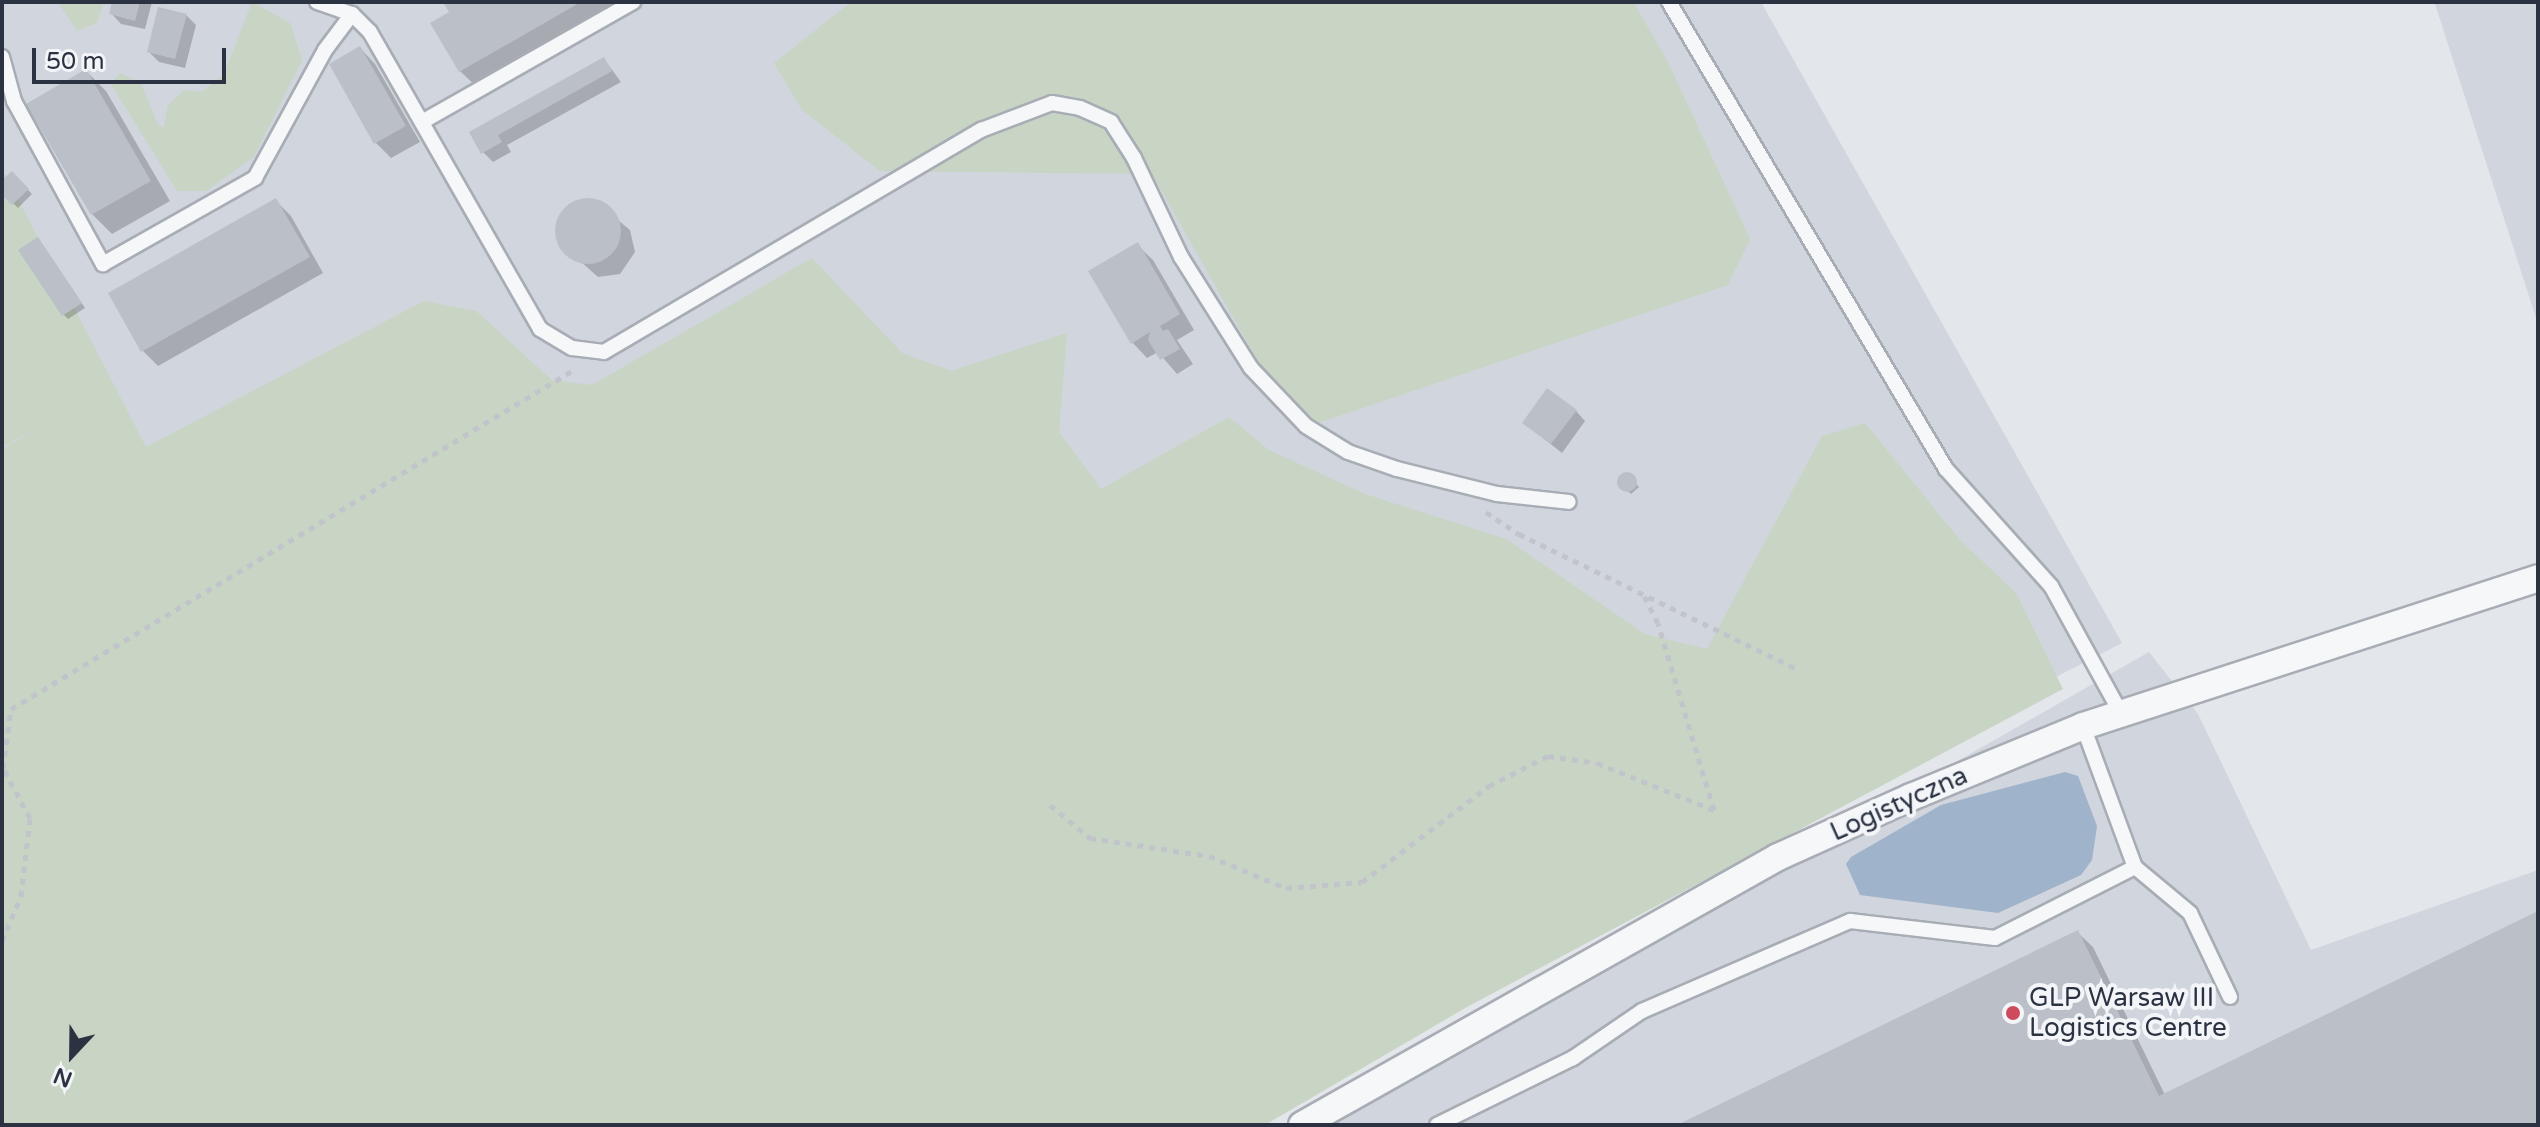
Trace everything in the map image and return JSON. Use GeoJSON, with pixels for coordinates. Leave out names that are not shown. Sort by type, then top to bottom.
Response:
{"type":"FeatureCollection","features":[{"type":"Feature","properties":{"kind":"street","name":"Logistyczna"},"geometry":{"type":"LineString","coordinates":[[1302,1125],[1778,857],[2083,726],[2538,578]]}},
{"type":"Feature","properties":{"kind":"lane"},"geometry":{"type":"LineString","coordinates":[[317,2],[352,14],[370,32],[540,329],[572,348],[604,352],[981,130],[1052,103],[1080,108],[1111,122],[1134,158],[1181,257],[1251,368],[1306,426],[1348,452],[1397,469],[1497,494],[1569,502]]}},
{"type":"Feature","properties":{"kind":"lane"},"geometry":{"type":"LineString","coordinates":[[422,122],[633,2]]}},
{"type":"Feature","properties":{"kind":"lane"},"geometry":{"type":"LineString","coordinates":[[1669,2],[1946,469],[2051,586],[2122,715]]}},
{"type":"Feature","properties":{"kind":"lane"},"geometry":{"type":"LineString","coordinates":[[2,57],[14,101],[103,264],[255,178],[325,50],[352,14]]}},
{"type":"Feature","properties":{"kind":"lane"},"geometry":{"type":"LineString","coordinates":[[2083,726],[2135,867],[2190,913],[2230,997]]}},
{"type":"Feature","properties":{"kind":"lane"},"geometry":{"type":"LineString","coordinates":[[1437,1125],[1573,1058],[1642,1011],[1850,921],[1995,938],[2135,867]]}},
{"type":"Feature","properties":{"kind":"path"},"geometry":{"type":"LineString","coordinates":[[2,941],[21,896],[30,818],[3,768],[11,709],[604,352]]}},
{"type":"Feature","properties":{"kind":"path"},"geometry":{"type":"LineString","coordinates":[[1481,510],[1519,534],[1795,668]]}},
{"type":"Feature","properties":{"kind":"path"},"geometry":{"type":"LineString","coordinates":[[1050,805],[1090,838],[1209,856],[1286,888],[1362,882],[1489,786],[1548,756],[1597,763],[1714,810],[1658,623],[1642,592]]}},
{"type":"Feature","properties":{"kind":"shaded area"},"geometry":{"type":"Polygon","coordinates":[[[2,2],[1761,2],[2122,643],[1626,898],[2,1125],[2,2]]]}},
{"type":"Feature","properties":{"kind":"shaded area"},"geometry":{"type":"Polygon","coordinates":[[[2434,2],[2538,2],[2538,324],[2436,7],[2434,2]]]}},
{"type":"Feature","properties":{"kind":"shaded area"},"geometry":{"type":"Polygon","coordinates":[[[2149,652],[2198,714],[2311,950],[2538,870],[2538,1125],[1319,1125],[2149,652]]]}},
{"type":"Feature","properties":{"kind":"green space"},"geometry":{"type":"Polygon","coordinates":[[[58,2],[104,2],[97,23],[77,31],[58,2]]]}},
{"type":"Feature","properties":{"kind":"green space"},"geometry":{"type":"Polygon","coordinates":[[[252,2],[290,23],[302,60],[254,157],[206,191],[177,191],[111,84],[120,73],[141,83],[158,125],[164,127],[168,105],[184,90],[202,92],[224,74],[252,2]]]}},
{"type":"Feature","properties":{"kind":"green space"},"geometry":{"type":"Polygon","coordinates":[[[851,2],[1633,2],[1667,60],[1750,239],[1728,285],[1315,424],[1259,363],[1152,174],[880,171],[802,110],[774,63],[851,2]]]}},
{"type":"Feature","properties":{"kind":"green space"},"geometry":{"type":"Polygon","coordinates":[[[2,168],[146,447],[424,301],[476,311],[552,380],[592,385],[812,258],[902,353],[951,371],[1067,333],[1059,432],[1101,489],[1229,417],[1269,450],[1365,494],[1506,539],[1645,634],[1707,649],[1822,436],[1865,423],[1960,540],[2016,593],[2063,689],[1467,1007],[1265,1125],[2,1125],[2,449],[41,426],[2,447],[2,168]]]}},
{"type":"Feature","properties":{"kind":"water"},"geometry":{"type":"Polygon","coordinates":[[[2065,772],[2078,776],[2097,826],[2092,860],[2081,875],[1998,913],[1860,895],[1846,864],[1851,857],[1941,805],[2065,772]]]}},
{"type":"Feature","properties":{"kind":"building"},"geometry":{"type":"Polygon","coordinates":[[[112,2],[140,2],[135,21],[109,14],[112,2]]]}},
{"type":"Feature","properties":{"kind":"building"},"geometry":{"type":"Polygon","coordinates":[[[443,2],[581,2],[459,72],[430,23],[449,12],[443,2]]]}},
{"type":"Feature","properties":{"kind":"building"},"geometry":{"type":"Polygon","coordinates":[[[158,7],[187,14],[175,59],[147,52],[158,7]]]}},
{"type":"Feature","properties":{"kind":"building"},"geometry":{"type":"Polygon","coordinates":[[[360,46],[406,126],[374,144],[329,64],[360,46]]]}},
{"type":"Feature","properties":{"kind":"building"},"geometry":{"type":"Polygon","coordinates":[[[604,57],[612,71],[498,135],[502,142],[481,154],[469,132],[604,57]]]}},
{"type":"Feature","properties":{"kind":"building"},"geometry":{"type":"Polygon","coordinates":[[[86,69],[151,181],[91,215],[26,104],[86,69]]]}},
{"type":"Feature","properties":{"kind":"building"},"geometry":{"type":"Polygon","coordinates":[[[12,171],[29,189],[12,205],[2,195],[2,180],[12,171]]]}},
{"type":"Feature","properties":{"kind":"building"},"geometry":{"type":"Polygon","coordinates":[[[276,198],[310,257],[141,352],[108,293],[276,198]]]}},
{"type":"Feature","properties":{"kind":"building"},"geometry":{"type":"Polygon","coordinates":[[[588,198],[611,208],[621,231],[611,254],[588,264],[565,254],[555,231],[565,208],[588,198]]]}},
{"type":"Feature","properties":{"kind":"building"},"geometry":{"type":"Polygon","coordinates":[[[38,237],[82,303],[62,316],[18,250],[38,237]]]}},
{"type":"Feature","properties":{"kind":"building"},"geometry":{"type":"Polygon","coordinates":[[[1138,242],[1180,314],[1160,326],[1163,331],[1168,329],[1180,349],[1160,360],[1148,340],[1150,332],[1131,344],[1088,271],[1138,242]]]}},
{"type":"Feature","properties":{"kind":"building"},"geometry":{"type":"Polygon","coordinates":[[[1547,388],[1577,410],[1551,444],[1522,423],[1547,388]]]}},
{"type":"Feature","properties":{"kind":"building"},"geometry":{"type":"Polygon","coordinates":[[[1627,472],[1634,475],[1637,482],[1634,489],[1627,492],[1620,489],[1617,482],[1620,475],[1627,472]]]}},
{"type":"Feature","properties":{"kind":"building","name":"GLP Warsaw III Logistics Centre"},"geometry":{"type":"Polygon","coordinates":[[[2538,911],[2538,1125],[1677,1125],[2078,930],[2159,1096],[2538,911]]]}},
{"type":"Feature","properties":{"kind":"place","name":"GLP Warsaw III Logistics Centre"},"geometry":{"type":"Point","coordinates":[2013,1013]}}]}
